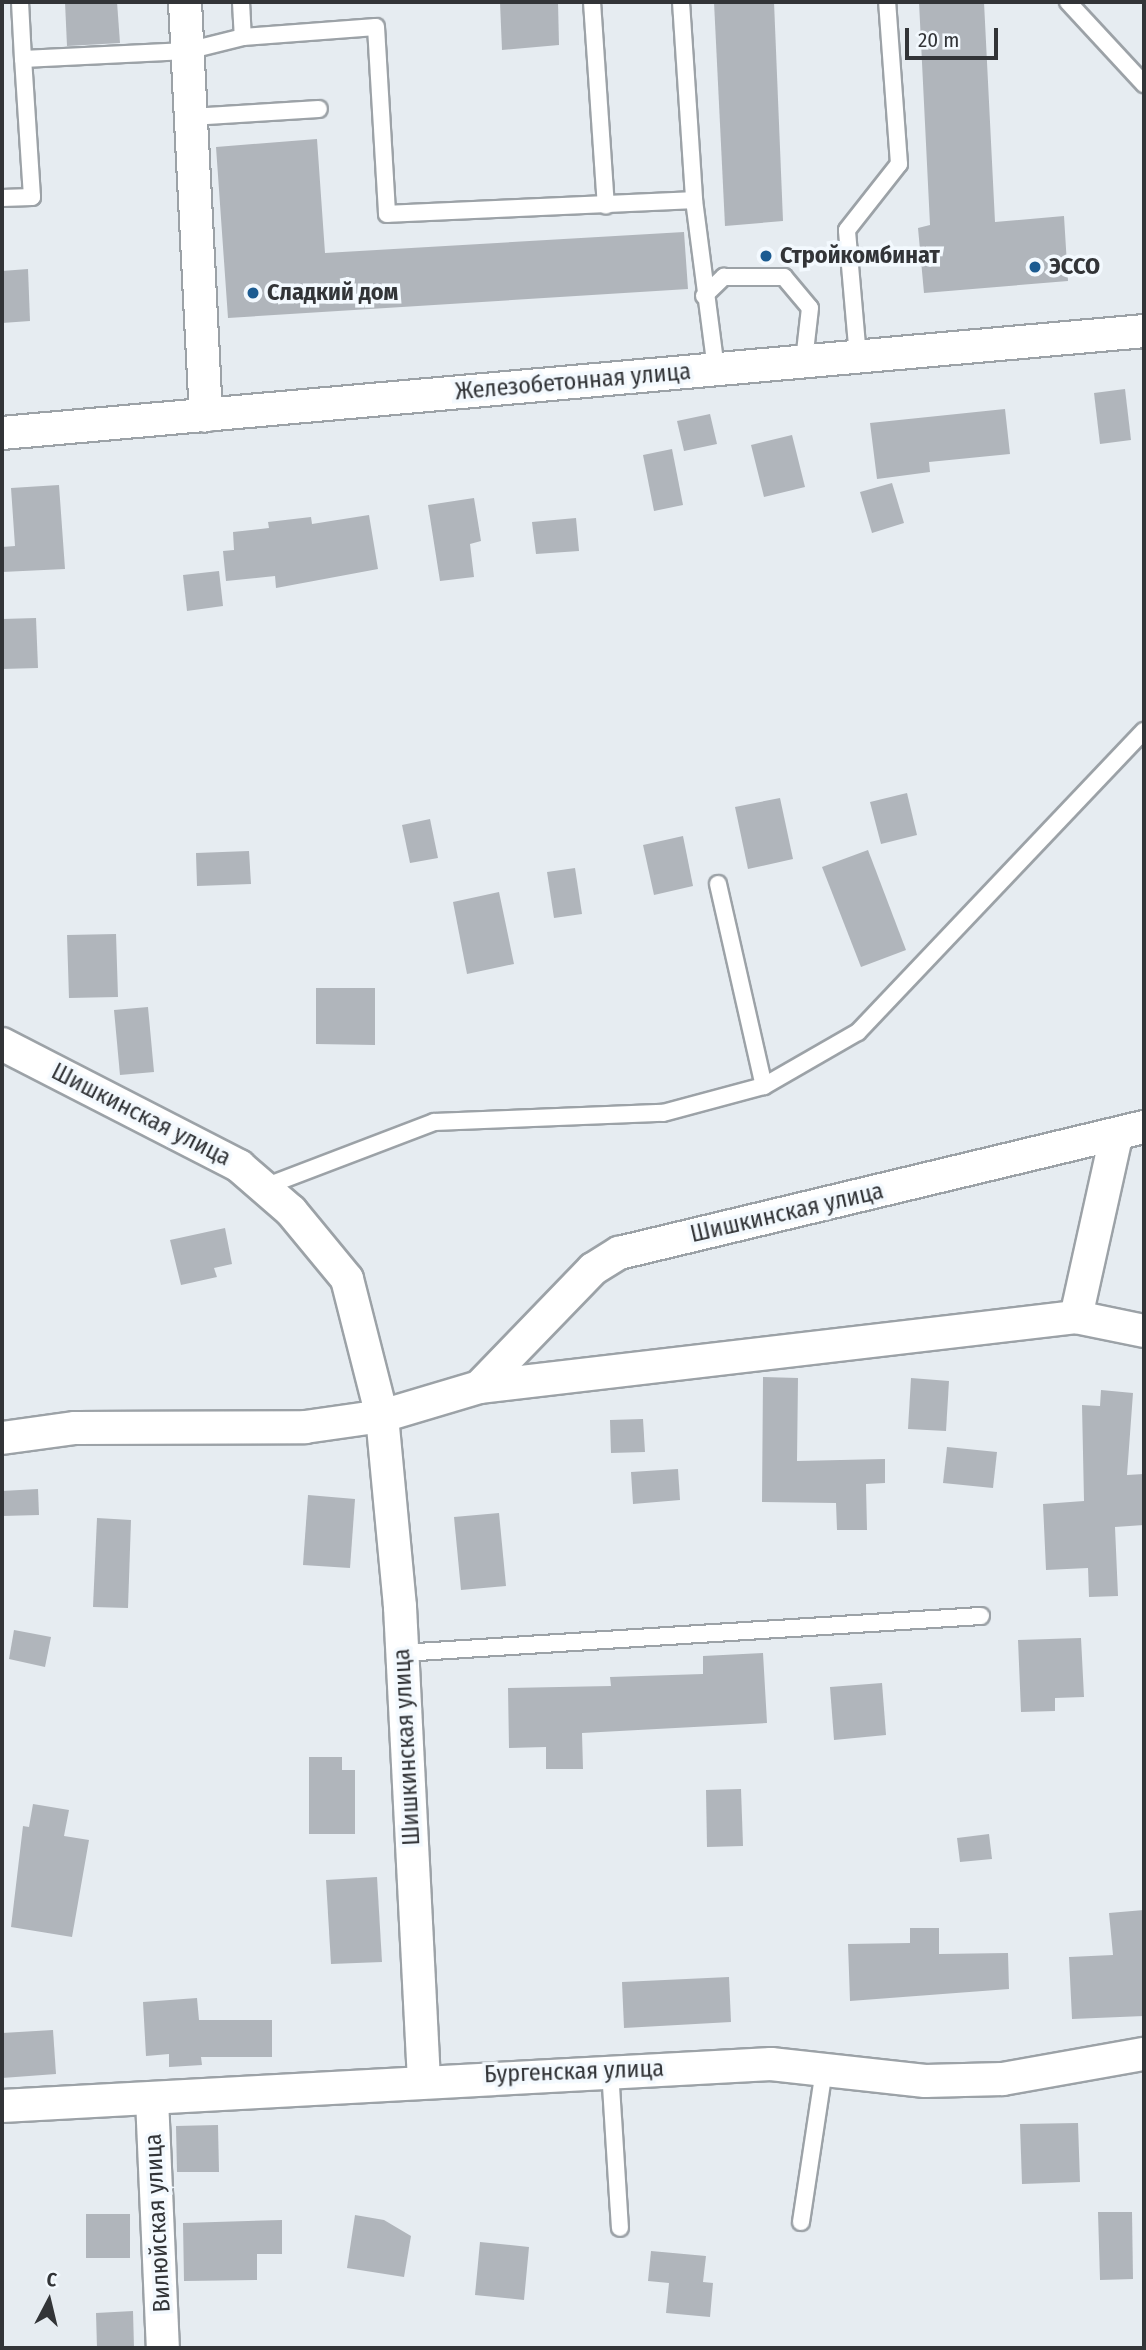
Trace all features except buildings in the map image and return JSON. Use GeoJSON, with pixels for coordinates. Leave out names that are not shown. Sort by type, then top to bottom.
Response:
{"type":"FeatureCollection","features":[{"type":"Feature","properties":{"kind":"street"},"geometry":{"type":"LineString","coordinates":[[186,2],[206,415]]}},
{"type":"Feature","properties":{"kind":"street","name":"Железобетонная улица"},"geometry":{"type":"LineString","coordinates":[[2,433],[1144,331]]}},
{"type":"Feature","properties":{"kind":"street","name":"Шишкинская улица"},"geometry":{"type":"LineString","coordinates":[[2,1044],[190,1137],[264,1187],[346,1279],[382,1416],[402,1653],[424,2078]]}},
{"type":"Feature","properties":{"kind":"street"},"geometry":{"type":"LineString","coordinates":[[1076,1317],[1130,1132]]}},
{"type":"Feature","properties":{"kind":"street","name":"Шишкинская улица"},"geometry":{"type":"LineString","coordinates":[[479,1387],[593,1269],[619,1253],[1130,1132]]}},
{"type":"Feature","properties":{"kind":"street","name":"Шишкинская улица"},"geometry":{"type":"LineString","coordinates":[[2,1438],[75,1428],[305,1427],[382,1416],[479,1387],[1076,1317],[1144,1331]]}},
{"type":"Feature","properties":{"kind":"street","name":"Бургенская улица"},"geometry":{"type":"LineString","coordinates":[[2,2106],[152,2099],[424,2078],[771,2064],[925,2081],[1003,2080],[1144,2054]]}},
{"type":"Feature","properties":{"kind":"street","name":"Вилюйская улица"},"geometry":{"type":"LineString","coordinates":[[152,2099],[163,2348]]}},
{"type":"Feature","properties":{"kind":"lane"},"geometry":{"type":"LineString","coordinates":[[2,198],[32,197],[19,2]]}},
{"type":"Feature","properties":{"kind":"lane"},"geometry":{"type":"LineString","coordinates":[[241,2],[243,37]]}},
{"type":"Feature","properties":{"kind":"lane"},"geometry":{"type":"LineString","coordinates":[[592,2],[606,206]]}},
{"type":"Feature","properties":{"kind":"lane"},"geometry":{"type":"LineString","coordinates":[[681,2],[694,200],[704,296],[716,369]]}},
{"type":"Feature","properties":{"kind":"lane"},"geometry":{"type":"LineString","coordinates":[[858,357],[847,230],[900,164],[887,2]]}},
{"type":"Feature","properties":{"kind":"lane"},"geometry":{"type":"LineString","coordinates":[[1068,2],[1144,84]]}},
{"type":"Feature","properties":{"kind":"lane"},"geometry":{"type":"LineString","coordinates":[[23,60],[187,51],[243,37],[376,27],[387,214],[694,200]]}},
{"type":"Feature","properties":{"kind":"lane"},"geometry":{"type":"LineString","coordinates":[[191,117],[318,109]]}},
{"type":"Feature","properties":{"kind":"lane"},"geometry":{"type":"LineString","coordinates":[[704,296],[724,277],[784,277],[810,308],[804,361]]}},
{"type":"Feature","properties":{"kind":"lane"},"geometry":{"type":"LineString","coordinates":[[264,1187],[434,1122],[663,1113],[764,1086],[858,1032],[1144,731]]}},
{"type":"Feature","properties":{"kind":"lane"},"geometry":{"type":"LineString","coordinates":[[718,884],[764,1086]]}},
{"type":"Feature","properties":{"kind":"lane"},"geometry":{"type":"LineString","coordinates":[[402,1653],[981,1616]]}},
{"type":"Feature","properties":{"kind":"lane"},"geometry":{"type":"LineString","coordinates":[[610,2070],[620,2228]]}},
{"type":"Feature","properties":{"kind":"lane"},"geometry":{"type":"LineString","coordinates":[[801,2222],[824,2070]]}},
{"type":"Feature","properties":{"kind":"place","name":"Стройкомбинат"},"geometry":{"type":"Point","coordinates":[766,256]}},
{"type":"Feature","properties":{"kind":"place","name":"ЭССО"},"geometry":{"type":"Point","coordinates":[1035,267]}},
{"type":"Feature","properties":{"kind":"place","name":"Сладкий дом"},"geometry":{"type":"Point","coordinates":[253,293]}}]}
